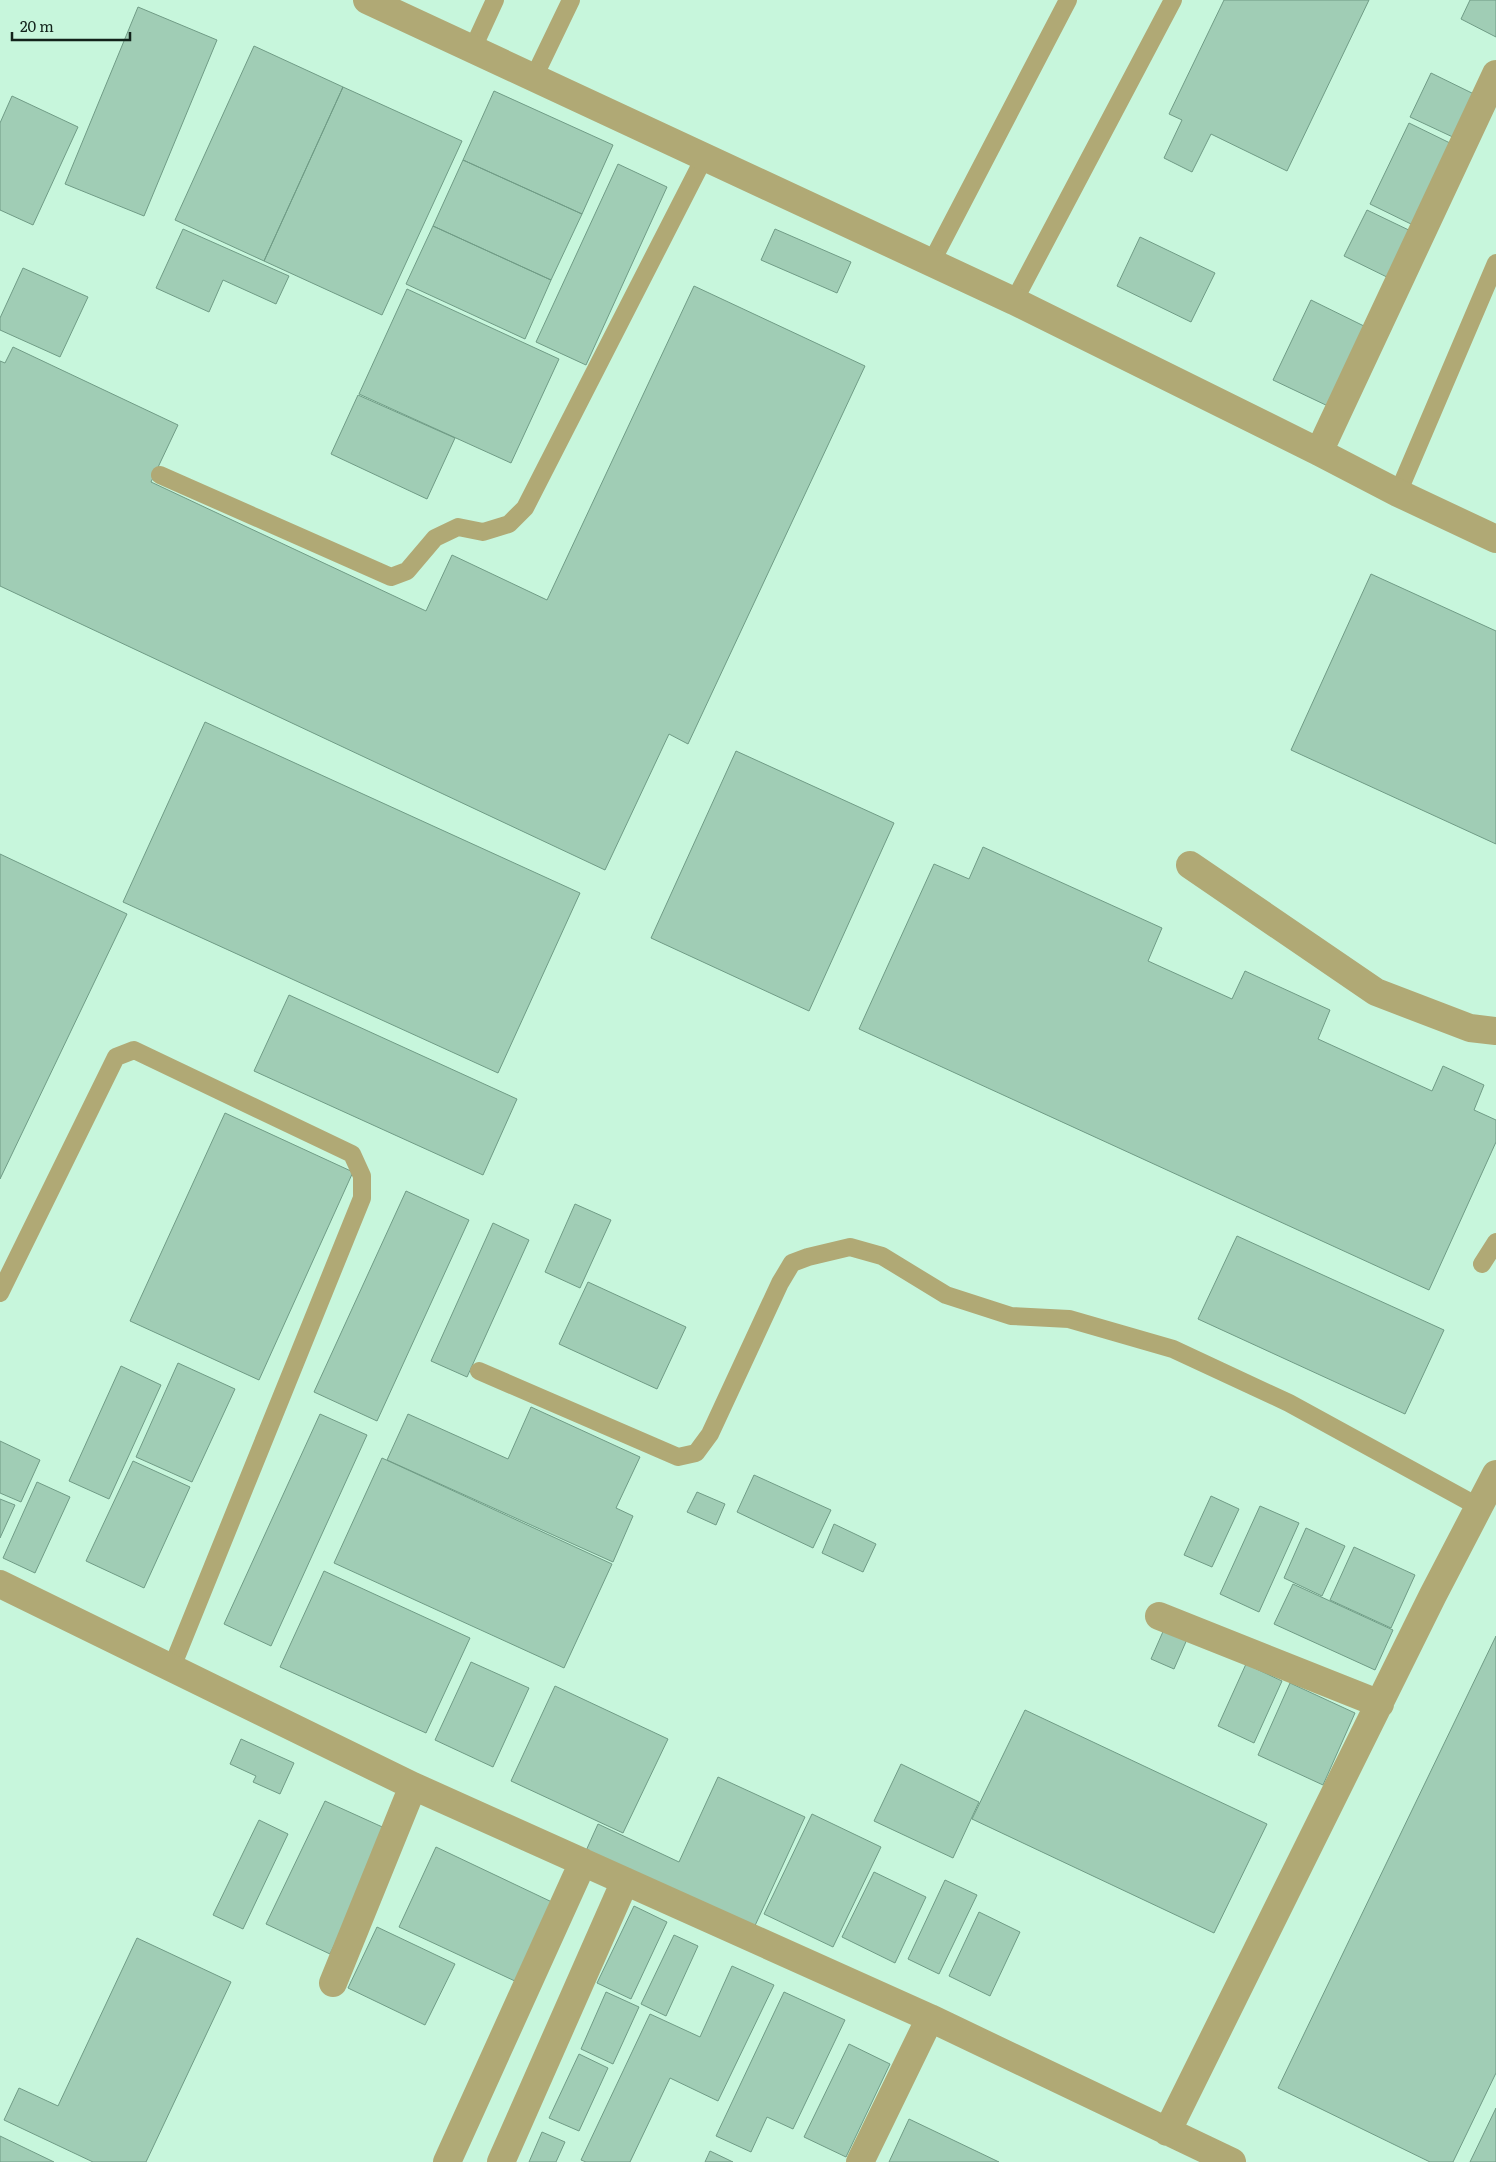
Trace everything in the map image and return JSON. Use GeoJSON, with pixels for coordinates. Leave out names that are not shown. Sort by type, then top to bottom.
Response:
{"type":"FeatureCollection","features":[{"type":"Feature","properties":{"kind":"street"},"geometry":{"type":"LineString","coordinates":[[367,0],[534,76],[704,158],[1014,301],[1398,493],[1496,539]]}},
{"type":"Feature","properties":{"kind":"street"},"geometry":{"type":"LineString","coordinates":[[1319,452],[1496,74]]}},
{"type":"Feature","properties":{"kind":"street"},"geometry":{"type":"LineString","coordinates":[[1190,864],[1376,992],[1470,1028],[1496,1031]]}},
{"type":"Feature","properties":{"kind":"street"},"geometry":{"type":"LineString","coordinates":[[1167,2132],[1496,1474]]}},
{"type":"Feature","properties":{"kind":"street"},"geometry":{"type":"LineString","coordinates":[[0,1584],[413,1786],[930,2018],[1232,2162]]}},
{"type":"Feature","properties":{"kind":"street"},"geometry":{"type":"LineString","coordinates":[[1159,1616],[1380,1704]]}},
{"type":"Feature","properties":{"kind":"street"},"geometry":{"type":"LineString","coordinates":[[334,1983],[413,1786]]}},
{"type":"Feature","properties":{"kind":"street"},"geometry":{"type":"LineString","coordinates":[[447,2162],[583,1862]]}},
{"type":"Feature","properties":{"kind":"street"},"geometry":{"type":"LineString","coordinates":[[501,2162],[625,1881]]}},
{"type":"Feature","properties":{"kind":"street"},"geometry":{"type":"LineString","coordinates":[[860,2162],[930,2018]]}},
{"type":"Feature","properties":{"kind":"lane"},"geometry":{"type":"LineString","coordinates":[[473,48],[496,0]]}},
{"type":"Feature","properties":{"kind":"lane"},"geometry":{"type":"LineString","coordinates":[[534,76],[571,0]]}},
{"type":"Feature","properties":{"kind":"lane"},"geometry":{"type":"LineString","coordinates":[[931,263],[1068,0]]}},
{"type":"Feature","properties":{"kind":"lane"},"geometry":{"type":"LineString","coordinates":[[1014,301],[1173,0]]}},
{"type":"Feature","properties":{"kind":"lane"},"geometry":{"type":"LineString","coordinates":[[160,474],[391,577],[407,571],[435,538],[458,527],[483,532],[509,524],[525,508],[704,158]]}},
{"type":"Feature","properties":{"kind":"lane"},"geometry":{"type":"LineString","coordinates":[[1398,493],[1496,263]]}},
{"type":"Feature","properties":{"kind":"lane"},"geometry":{"type":"LineString","coordinates":[[0,1293],[116,1056],[134,1050],[352,1154],[362,1176],[362,1198],[172,1667]]}},
{"type":"Feature","properties":{"kind":"lane"},"geometry":{"type":"LineString","coordinates":[[1482,1264],[1496,1242]]}},
{"type":"Feature","properties":{"kind":"lane"},"geometry":{"type":"LineString","coordinates":[[479,1371],[678,1457],[696,1453],[710,1434],[780,1283],[792,1263],[808,1257],[850,1247],[882,1256],[946,1295],[1012,1316],[1069,1319],[1173,1349],[1289,1403],[1479,1507]]}},
{"type":"Feature","properties":{"kind":"building"},"geometry":{"type":"Polygon","coordinates":[[[1224,0],[1369,0],[1287,171],[1211,134],[1192,172],[1164,158],[1182,120],[1169,114],[1224,0]]]}},
{"type":"Feature","properties":{"kind":"building"},"geometry":{"type":"Polygon","coordinates":[[[1470,0],[1496,0],[1496,37],[1461,19],[1470,0]]]}},
{"type":"Feature","properties":{"kind":"building"},"geometry":{"type":"Polygon","coordinates":[[[138,7],[217,40],[144,216],[65,184],[138,7]]]}},
{"type":"Feature","properties":{"kind":"building"},"geometry":{"type":"Polygon","coordinates":[[[254,46],[343,87],[264,261],[175,220],[254,46]]]}},
{"type":"Feature","properties":{"kind":"building"},"geometry":{"type":"Polygon","coordinates":[[[1431,73],[1478,96],[1457,139],[1410,117],[1431,73]]]}},
{"type":"Feature","properties":{"kind":"building"},"geometry":{"type":"Polygon","coordinates":[[[343,87],[462,141],[382,315],[264,261],[343,87]]]}},
{"type":"Feature","properties":{"kind":"building"},"geometry":{"type":"Polygon","coordinates":[[[494,91],[613,145],[582,214],[463,160],[494,91]]]}},
{"type":"Feature","properties":{"kind":"building"},"geometry":{"type":"Polygon","coordinates":[[[12,96],[78,127],[33,225],[0,210],[0,123],[12,96]]]}},
{"type":"Feature","properties":{"kind":"building"},"geometry":{"type":"Polygon","coordinates":[[[1409,123],[1452,144],[1413,225],[1370,204],[1409,123]]]}},
{"type":"Feature","properties":{"kind":"building"},"geometry":{"type":"Polygon","coordinates":[[[463,160],[582,214],[551,280],[433,226],[463,160]]]}},
{"type":"Feature","properties":{"kind":"building"},"geometry":{"type":"Polygon","coordinates":[[[618,164],[667,187],[586,365],[536,342],[618,164]]]}},
{"type":"Feature","properties":{"kind":"building"},"geometry":{"type":"Polygon","coordinates":[[[1367,210],[1417,234],[1395,281],[1344,256],[1367,210]]]}},
{"type":"Feature","properties":{"kind":"building"},"geometry":{"type":"Polygon","coordinates":[[[433,226],[551,280],[525,339],[406,284],[433,226]]]}},
{"type":"Feature","properties":{"kind":"building"},"geometry":{"type":"Polygon","coordinates":[[[183,229],[289,276],[276,304],[223,280],[209,312],[156,288],[183,229]]]}},
{"type":"Feature","properties":{"kind":"building"},"geometry":{"type":"Polygon","coordinates":[[[775,229],[851,262],[837,293],[761,260],[775,229]]]}},
{"type":"Feature","properties":{"kind":"building"},"geometry":{"type":"Polygon","coordinates":[[[1140,237],[1215,273],[1191,322],[1117,286],[1140,237]]]}},
{"type":"Feature","properties":{"kind":"building"},"geometry":{"type":"Polygon","coordinates":[[[23,268],[88,297],[60,357],[0,330],[0,318],[23,268]]]}},
{"type":"Feature","properties":{"kind":"building"},"geometry":{"type":"Polygon","coordinates":[[[694,286],[865,366],[688,744],[669,734],[605,870],[0,586],[0,361],[5,363],[13,347],[178,425],[151,482],[426,611],[452,555],[547,600],[694,286]]]}},
{"type":"Feature","properties":{"kind":"building"},"geometry":{"type":"Polygon","coordinates":[[[407,289],[559,359],[511,463],[359,394],[407,289]]]}},
{"type":"Feature","properties":{"kind":"building"},"geometry":{"type":"Polygon","coordinates":[[[1311,300],[1368,328],[1330,407],[1273,380],[1311,300]]]}},
{"type":"Feature","properties":{"kind":"building"},"geometry":{"type":"Polygon","coordinates":[[[358,395],[455,438],[427,499],[331,454],[358,395]]]}},
{"type":"Feature","properties":{"kind":"building"},"geometry":{"type":"Polygon","coordinates":[[[1371,574],[1496,631],[1496,844],[1291,750],[1371,574]]]}},
{"type":"Feature","properties":{"kind":"building"},"geometry":{"type":"Polygon","coordinates":[[[205,722],[580,893],[498,1073],[123,902],[205,722]]]}},
{"type":"Feature","properties":{"kind":"building"},"geometry":{"type":"Polygon","coordinates":[[[736,751],[894,823],[809,1011],[651,938],[736,751]]]}},
{"type":"Feature","properties":{"kind":"building"},"geometry":{"type":"Polygon","coordinates":[[[983,847],[1162,928],[1148,961],[1232,999],[1245,971],[1330,1010],[1318,1039],[1432,1091],[1443,1066],[1484,1085],[1474,1110],[1496,1120],[1496,1142],[1429,1290],[859,1029],[934,864],[969,879],[983,847]]]}},
{"type":"Feature","properties":{"kind":"building"},"geometry":{"type":"Polygon","coordinates":[[[0,854],[127,914],[0,1179],[0,854]]]}},
{"type":"Feature","properties":{"kind":"building"},"geometry":{"type":"Polygon","coordinates":[[[289,995],[517,1099],[483,1175],[254,1071],[289,995]]]}},
{"type":"Feature","properties":{"kind":"building"},"geometry":{"type":"Polygon","coordinates":[[[225,1113],[353,1172],[259,1380],[130,1321],[225,1113]]]}},
{"type":"Feature","properties":{"kind":"building"},"geometry":{"type":"Polygon","coordinates":[[[406,1191],[469,1220],[377,1421],[314,1392],[406,1191]]]}},
{"type":"Feature","properties":{"kind":"building"},"geometry":{"type":"Polygon","coordinates":[[[575,1204],[611,1220],[580,1288],[545,1272],[575,1204]]]}},
{"type":"Feature","properties":{"kind":"building"},"geometry":{"type":"Polygon","coordinates":[[[493,1223],[529,1240],[467,1377],[431,1361],[493,1223]]]}},
{"type":"Feature","properties":{"kind":"building"},"geometry":{"type":"Polygon","coordinates":[[[1237,1236],[1444,1330],[1405,1414],[1198,1319],[1237,1236]]]}},
{"type":"Feature","properties":{"kind":"building"},"geometry":{"type":"Polygon","coordinates":[[[588,1282],[686,1327],[657,1389],[559,1344],[588,1282]]]}},
{"type":"Feature","properties":{"kind":"building"},"geometry":{"type":"Polygon","coordinates":[[[178,1363],[235,1389],[192,1482],[136,1457],[178,1363]]]}},
{"type":"Feature","properties":{"kind":"building"},"geometry":{"type":"Polygon","coordinates":[[[121,1366],[161,1385],[109,1499],[69,1481],[121,1366]]]}},
{"type":"Feature","properties":{"kind":"building"},"geometry":{"type":"Polygon","coordinates":[[[531,1407],[640,1457],[616,1508],[633,1516],[613,1562],[387,1460],[408,1414],[508,1459],[531,1407]]]}},
{"type":"Feature","properties":{"kind":"building"},"geometry":{"type":"Polygon","coordinates":[[[320,1414],[367,1435],[271,1646],[224,1624],[320,1414]]]}},
{"type":"Feature","properties":{"kind":"building"},"geometry":{"type":"Polygon","coordinates":[[[0,1441],[40,1460],[21,1502],[0,1493],[0,1441]]]}},
{"type":"Feature","properties":{"kind":"building"},"geometry":{"type":"Polygon","coordinates":[[[382,1458],[612,1564],[564,1668],[334,1563],[382,1458]]]}},
{"type":"Feature","properties":{"kind":"building"},"geometry":{"type":"Polygon","coordinates":[[[133,1461],[190,1487],[144,1588],[86,1561],[133,1461]]]}},
{"type":"Feature","properties":{"kind":"building"},"geometry":{"type":"Polygon","coordinates":[[[754,1475],[831,1510],[813,1548],[737,1512],[754,1475]]]}},
{"type":"Feature","properties":{"kind":"building"},"geometry":{"type":"Polygon","coordinates":[[[37,1482],[70,1497],[35,1573],[3,1558],[37,1482]]]}},
{"type":"Feature","properties":{"kind":"building"},"geometry":{"type":"Polygon","coordinates":[[[697,1492],[725,1504],[716,1525],[687,1512],[697,1492]]]}},
{"type":"Feature","properties":{"kind":"building"},"geometry":{"type":"Polygon","coordinates":[[[1211,1496],[1239,1509],[1212,1567],[1184,1555],[1211,1496]]]}},
{"type":"Feature","properties":{"kind":"building"},"geometry":{"type":"Polygon","coordinates":[[[0,1499],[15,1505],[0,1538],[0,1499]]]}},
{"type":"Feature","properties":{"kind":"building"},"geometry":{"type":"Polygon","coordinates":[[[1260,1506],[1299,1523],[1259,1612],[1220,1594],[1260,1506]]]}},
{"type":"Feature","properties":{"kind":"building"},"geometry":{"type":"Polygon","coordinates":[[[834,1524],[876,1544],[863,1572],[822,1553],[834,1524]]]}},
{"type":"Feature","properties":{"kind":"building"},"geometry":{"type":"Polygon","coordinates":[[[1306,1528],[1345,1546],[1322,1596],[1284,1578],[1306,1528]]]}},
{"type":"Feature","properties":{"kind":"building"},"geometry":{"type":"Polygon","coordinates":[[[1354,1547],[1415,1575],[1391,1628],[1330,1600],[1354,1547]]]}},
{"type":"Feature","properties":{"kind":"building"},"geometry":{"type":"Polygon","coordinates":[[[324,1571],[470,1638],[426,1733],[280,1667],[324,1571]]]}},
{"type":"Feature","properties":{"kind":"building"},"geometry":{"type":"Polygon","coordinates":[[[1293,1584],[1393,1630],[1375,1670],[1274,1624],[1293,1584]]]}},
{"type":"Feature","properties":{"kind":"building"},"geometry":{"type":"Polygon","coordinates":[[[1165,1627],[1188,1637],[1174,1669],[1151,1659],[1165,1627]]]}},
{"type":"Feature","properties":{"kind":"building"},"geometry":{"type":"Polygon","coordinates":[[[1496,1636],[1496,2073],[1453,2162],[1430,2162],[1278,2088],[1496,1636]]]}},
{"type":"Feature","properties":{"kind":"building"},"geometry":{"type":"Polygon","coordinates":[[[471,1662],[529,1688],[493,1767],[435,1740],[471,1662]]]}},
{"type":"Feature","properties":{"kind":"building"},"geometry":{"type":"Polygon","coordinates":[[[1246,1664],[1282,1681],[1254,1743],[1218,1726],[1246,1664]]]}},
{"type":"Feature","properties":{"kind":"building"},"geometry":{"type":"Polygon","coordinates":[[[1290,1683],[1355,1713],[1323,1785],[1258,1755],[1290,1683]]]}},
{"type":"Feature","properties":{"kind":"building"},"geometry":{"type":"Polygon","coordinates":[[[555,1686],[668,1739],[623,1833],[511,1781],[555,1686]]]}},
{"type":"Feature","properties":{"kind":"building"},"geometry":{"type":"Polygon","coordinates":[[[1025,1710],[1267,1824],[1214,1933],[972,1819],[1025,1710]]]}},
{"type":"Feature","properties":{"kind":"building"},"geometry":{"type":"Polygon","coordinates":[[[241,1739],[294,1763],[280,1794],[253,1782],[256,1776],[230,1764],[241,1739]]]}},
{"type":"Feature","properties":{"kind":"building"},"geometry":{"type":"Polygon","coordinates":[[[901,1764],[979,1802],[953,1858],[874,1821],[901,1764]]]}},
{"type":"Feature","properties":{"kind":"building"},"geometry":{"type":"Polygon","coordinates":[[[718,1777],[805,1817],[753,1930],[585,1853],[598,1824],[679,1862],[718,1777]]]}},
{"type":"Feature","properties":{"kind":"building"},"geometry":{"type":"Polygon","coordinates":[[[325,1801],[389,1830],[330,1954],[266,1924],[325,1801]]]}},
{"type":"Feature","properties":{"kind":"building"},"geometry":{"type":"Polygon","coordinates":[[[812,1814],[881,1847],[833,1947],[764,1914],[812,1814]]]}},
{"type":"Feature","properties":{"kind":"building"},"geometry":{"type":"Polygon","coordinates":[[[259,1820],[288,1834],[243,1929],[213,1915],[259,1820]]]}},
{"type":"Feature","properties":{"kind":"building"},"geometry":{"type":"Polygon","coordinates":[[[436,1847],[554,1903],[517,1982],[399,1927],[436,1847]]]}},
{"type":"Feature","properties":{"kind":"building"},"geometry":{"type":"Polygon","coordinates":[[[874,1872],[926,1897],[895,1963],[842,1937],[874,1872]]]}},
{"type":"Feature","properties":{"kind":"building"},"geometry":{"type":"Polygon","coordinates":[[[945,1880],[977,1895],[939,1974],[908,1959],[945,1880]]]}},
{"type":"Feature","properties":{"kind":"building"},"geometry":{"type":"Polygon","coordinates":[[[634,1906],[667,1922],[631,1999],[597,1983],[634,1906]]]}},
{"type":"Feature","properties":{"kind":"building"},"geometry":{"type":"Polygon","coordinates":[[[979,1912],[1020,1932],[990,1996],[949,1976],[979,1912]]]}},
{"type":"Feature","properties":{"kind":"building"},"geometry":{"type":"Polygon","coordinates":[[[377,1927],[455,1964],[425,2025],[348,1988],[377,1927]]]}},
{"type":"Feature","properties":{"kind":"building"},"geometry":{"type":"Polygon","coordinates":[[[674,1935],[698,1946],[666,2016],[641,2004],[674,1935]]]}},
{"type":"Feature","properties":{"kind":"building"},"geometry":{"type":"Polygon","coordinates":[[[137,1938],[231,1982],[146,2162],[93,2162],[4,2120],[19,2088],[58,2106],[137,1938]]]}},
{"type":"Feature","properties":{"kind":"building"},"geometry":{"type":"Polygon","coordinates":[[[732,1966],[774,1985],[718,2101],[670,2078],[630,2162],[586,2162],[581,2160],[650,2014],[700,2037],[732,1966]]]}},
{"type":"Feature","properties":{"kind":"building"},"geometry":{"type":"Polygon","coordinates":[[[606,1992],[639,2007],[613,2064],[581,2049],[606,1992]]]}},
{"type":"Feature","properties":{"kind":"building"},"geometry":{"type":"Polygon","coordinates":[[[784,1992],[845,2020],[793,2129],[767,2117],[751,2152],[716,2136],[784,1992]]]}},
{"type":"Feature","properties":{"kind":"building"},"geometry":{"type":"Polygon","coordinates":[[[849,2044],[890,2064],[846,2157],[804,2137],[849,2044]]]}},
{"type":"Feature","properties":{"kind":"building"},"geometry":{"type":"Polygon","coordinates":[[[579,2054],[608,2068],[579,2131],[549,2118],[579,2054]]]}},
{"type":"Feature","properties":{"kind":"building"},"geometry":{"type":"Polygon","coordinates":[[[1496,2108],[1496,2162],[1470,2162],[1496,2108]]]}},
{"type":"Feature","properties":{"kind":"building"},"geometry":{"type":"Polygon","coordinates":[[[909,2119],[999,2162],[889,2162],[909,2119]]]}},
{"type":"Feature","properties":{"kind":"building"},"geometry":{"type":"Polygon","coordinates":[[[542,2132],[565,2142],[556,2162],[529,2162],[542,2132]]]}},
{"type":"Feature","properties":{"kind":"building"},"geometry":{"type":"Polygon","coordinates":[[[0,2136],[54,2162],[0,2162],[0,2136]]]}},
{"type":"Feature","properties":{"kind":"building"},"geometry":{"type":"Polygon","coordinates":[[[710,2151],[733,2162],[705,2162],[710,2151]]]}}]}
